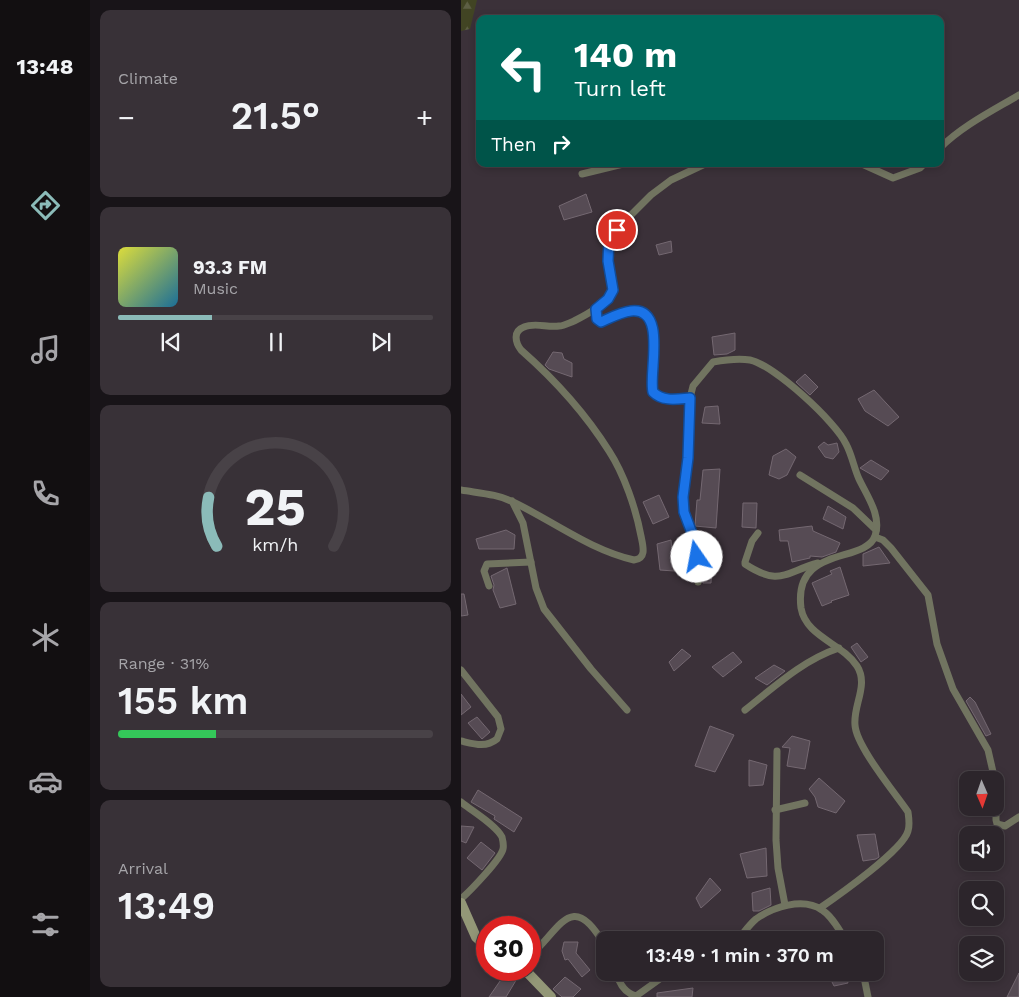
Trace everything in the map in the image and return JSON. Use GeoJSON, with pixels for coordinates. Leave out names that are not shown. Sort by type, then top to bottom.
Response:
{"type":"FeatureCollection","features":[{"type":"Feature","properties":{"kind":"street"},"geometry":{"type":"LineString","coordinates":[[944,143],[1019,95]]}},
{"type":"Feature","properties":{"kind":"street"},"geometry":{"type":"LineString","coordinates":[[582,174],[611,167]]}},
{"type":"Feature","properties":{"kind":"street"},"geometry":{"type":"LineString","coordinates":[[461,490],[512,501],[607,552],[634,560],[642,557],[644,552],[640,528],[627,488],[610,452],[551,378],[521,350],[516,341],[517,333],[524,327],[533,325],[560,327],[588,314],[608,299],[613,290],[608,261],[609,240],[651,195],[671,180],[698,167]]}},
{"type":"Feature","properties":{"kind":"street"},"geometry":{"type":"LineString","coordinates":[[869,167],[893,178],[921,167]]}},
{"type":"Feature","properties":{"kind":"street"},"geometry":{"type":"LineString","coordinates":[[596,309],[597,319],[601,322],[629,310],[638,311],[647,316],[654,335],[653,392],[659,397],[672,400],[690,398]]}},
{"type":"Feature","properties":{"kind":"street"},"geometry":{"type":"LineString","coordinates":[[698,582],[696,544],[684,512],[683,497],[688,458],[690,398],[693,386],[713,362],[750,360],[765,366],[809,400],[846,443],[859,478],[874,510],[875,533],[871,542],[863,548],[809,565],[791,574],[782,576],[767,575],[745,564],[752,541],[758,533]]}},
{"type":"Feature","properties":{"kind":"street"},"geometry":{"type":"LineString","coordinates":[[800,474],[853,508],[891,548],[928,594],[937,644],[953,689],[988,750],[996,785],[997,824],[1005,826],[1019,817]]}},
{"type":"Feature","properties":{"kind":"street"},"geometry":{"type":"LineString","coordinates":[[512,501],[523,523],[536,588],[544,609],[591,669],[627,710]]}},
{"type":"Feature","properties":{"kind":"street"},"geometry":{"type":"LineString","coordinates":[[821,908],[871,870],[903,841],[908,832],[910,822],[908,812],[871,760],[858,737],[855,725],[862,682],[861,676],[851,658],[806,623],[801,608],[803,583],[807,575],[825,561]]}},
{"type":"Feature","properties":{"kind":"street"},"geometry":{"type":"LineString","coordinates":[[489,586],[484,571],[487,564],[531,562]]}},
{"type":"Feature","properties":{"kind":"street"},"geometry":{"type":"LineString","coordinates":[[745,710],[805,664],[839,648]]}},
{"type":"Feature","properties":{"kind":"street"},"geometry":{"type":"LineString","coordinates":[[461,670],[498,717],[501,729],[497,739],[487,745],[461,741]]}},
{"type":"Feature","properties":{"kind":"street"},"geometry":{"type":"LineString","coordinates":[[777,751],[775,810],[778,868],[785,905]]}},
{"type":"Feature","properties":{"kind":"street"},"geometry":{"type":"LineString","coordinates":[[461,802],[499,833],[503,841],[503,849],[494,863],[461,899]]}},
{"type":"Feature","properties":{"kind":"street"},"geometry":{"type":"LineString","coordinates":[[775,810],[805,803]]}},
{"type":"Feature","properties":{"kind":"street"},"geometry":{"type":"LineString","coordinates":[[461,904],[476,937]]}},
{"type":"Feature","properties":{"kind":"street"},"geometry":{"type":"LineString","coordinates":[[745,931],[755,919],[785,905],[809,904],[821,908],[828,914],[840,931]]}},
{"type":"Feature","properties":{"kind":"street"},"geometry":{"type":"LineString","coordinates":[[541,946],[558,924],[566,918],[581,918],[588,921],[597,931]]}},
{"type":"Feature","properties":{"kind":"street"},"geometry":{"type":"LineString","coordinates":[[536,981],[551,997]]}},
{"type":"Feature","properties":{"kind":"street"},"geometry":{"type":"LineString","coordinates":[[618,981],[630,994],[636,996],[658,981]]}},
{"type":"Feature","properties":{"kind":"street"},"geometry":{"type":"LineString","coordinates":[[865,981],[868,997]]}},
{"type":"Feature","properties":{"kind":"green space"},"geometry":{"type":"Polygon","coordinates":[[[461,0],[477,0],[470,29],[461,31],[461,0]]]}},
{"type":"Feature","properties":{"kind":"building"},"geometry":{"type":"Polygon","coordinates":[[[586,194],[592,212],[564,220],[559,206],[586,194]]]}},
{"type":"Feature","properties":{"kind":"building"},"geometry":{"type":"Polygon","coordinates":[[[671,241],[672,252],[659,255],[656,245],[671,241]]]}},
{"type":"Feature","properties":{"kind":"building"},"geometry":{"type":"Polygon","coordinates":[[[735,333],[735,350],[727,354],[714,355],[712,337],[735,333]]]}},
{"type":"Feature","properties":{"kind":"building"},"geometry":{"type":"Polygon","coordinates":[[[553,352],[562,353],[564,359],[572,363],[572,377],[549,369],[545,365],[553,352]]]}},
{"type":"Feature","properties":{"kind":"building"},"geometry":{"type":"Polygon","coordinates":[[[805,374],[818,387],[810,395],[796,382],[805,374]]]}},
{"type":"Feature","properties":{"kind":"building"},"geometry":{"type":"Polygon","coordinates":[[[874,390],[899,417],[888,426],[865,411],[858,399],[874,390]]]}},
{"type":"Feature","properties":{"kind":"building"},"geometry":{"type":"Polygon","coordinates":[[[718,406],[720,424],[702,423],[705,407],[718,406]]]}},
{"type":"Feature","properties":{"kind":"building"},"geometry":{"type":"Polygon","coordinates":[[[824,442],[828,445],[837,443],[839,452],[833,459],[825,457],[818,447],[824,442]]]}},
{"type":"Feature","properties":{"kind":"building"},"geometry":{"type":"Polygon","coordinates":[[[786,449],[796,457],[787,475],[779,479],[769,475],[773,456],[786,449]]]}},
{"type":"Feature","properties":{"kind":"building"},"geometry":{"type":"Polygon","coordinates":[[[871,460],[889,471],[881,480],[860,468],[871,460]]]}},
{"type":"Feature","properties":{"kind":"building"},"geometry":{"type":"Polygon","coordinates":[[[720,469],[716,528],[695,526],[697,500],[700,500],[703,470],[720,469]]]}},
{"type":"Feature","properties":{"kind":"building"},"geometry":{"type":"Polygon","coordinates":[[[659,495],[669,517],[653,524],[643,502],[659,495]]]}},
{"type":"Feature","properties":{"kind":"building"},"geometry":{"type":"Polygon","coordinates":[[[743,503],[757,503],[756,528],[742,527],[743,503]]]}},
{"type":"Feature","properties":{"kind":"building"},"geometry":{"type":"Polygon","coordinates":[[[828,506],[846,517],[843,529],[823,519],[828,506]]]}},
{"type":"Feature","properties":{"kind":"building"},"geometry":{"type":"Polygon","coordinates":[[[812,526],[813,531],[840,543],[836,552],[822,557],[810,556],[810,558],[792,562],[788,541],[780,541],[779,530],[812,526]]]}},
{"type":"Feature","properties":{"kind":"building"},"geometry":{"type":"Polygon","coordinates":[[[506,530],[515,535],[514,549],[479,549],[476,539],[506,530]]]}},
{"type":"Feature","properties":{"kind":"building"},"geometry":{"type":"Polygon","coordinates":[[[671,540],[674,571],[660,570],[657,544],[671,540]]]}},
{"type":"Feature","properties":{"kind":"building"},"geometry":{"type":"Polygon","coordinates":[[[713,547],[711,583],[703,583],[702,548],[713,547]]]}},
{"type":"Feature","properties":{"kind":"building"},"geometry":{"type":"Polygon","coordinates":[[[879,547],[890,563],[863,566],[863,554],[879,547]]]}},
{"type":"Feature","properties":{"kind":"building"},"geometry":{"type":"Polygon","coordinates":[[[840,567],[849,595],[822,606],[812,583],[832,574],[830,571],[840,567]]]}},
{"type":"Feature","properties":{"kind":"building"},"geometry":{"type":"Polygon","coordinates":[[[507,568],[516,604],[500,608],[493,590],[494,585],[491,576],[507,568]]]}},
{"type":"Feature","properties":{"kind":"building"},"geometry":{"type":"Polygon","coordinates":[[[461,594],[464,594],[468,615],[461,616],[461,594]]]}},
{"type":"Feature","properties":{"kind":"building"},"geometry":{"type":"Polygon","coordinates":[[[857,643],[868,657],[861,662],[851,647],[857,643]]]}},
{"type":"Feature","properties":{"kind":"building"},"geometry":{"type":"Polygon","coordinates":[[[682,649],[691,656],[674,671],[669,662],[682,649]]]}},
{"type":"Feature","properties":{"kind":"building"},"geometry":{"type":"Polygon","coordinates":[[[733,652],[742,662],[723,677],[712,667],[733,652]]]}},
{"type":"Feature","properties":{"kind":"building"},"geometry":{"type":"Polygon","coordinates":[[[774,665],[785,671],[767,685],[755,678],[774,665]]]}},
{"type":"Feature","properties":{"kind":"building"},"geometry":{"type":"Polygon","coordinates":[[[461,694],[471,707],[461,715],[461,694]]]}},
{"type":"Feature","properties":{"kind":"building"},"geometry":{"type":"Polygon","coordinates":[[[970,697],[975,702],[991,734],[986,736],[966,701],[970,697]]]}},
{"type":"Feature","properties":{"kind":"building"},"geometry":{"type":"Polygon","coordinates":[[[477,717],[490,732],[482,739],[468,723],[477,717]]]}},
{"type":"Feature","properties":{"kind":"building"},"geometry":{"type":"Polygon","coordinates":[[[710,726],[734,735],[715,772],[695,766],[710,726]]]}},
{"type":"Feature","properties":{"kind":"building"},"geometry":{"type":"Polygon","coordinates":[[[792,736],[810,741],[805,769],[787,766],[790,748],[782,747],[792,736]]]}},
{"type":"Feature","properties":{"kind":"building"},"geometry":{"type":"Polygon","coordinates":[[[749,760],[767,765],[763,785],[749,786],[749,760]]]}},
{"type":"Feature","properties":{"kind":"building"},"geometry":{"type":"Polygon","coordinates":[[[819,778],[845,801],[836,813],[818,807],[815,797],[809,789],[819,778]]]}},
{"type":"Feature","properties":{"kind":"building"},"geometry":{"type":"Polygon","coordinates":[[[478,790],[522,818],[514,832],[494,819],[495,816],[471,802],[478,790]]]}},
{"type":"Feature","properties":{"kind":"building"},"geometry":{"type":"Polygon","coordinates":[[[461,826],[474,827],[466,843],[461,841],[461,826]]]}},
{"type":"Feature","properties":{"kind":"building"},"geometry":{"type":"Polygon","coordinates":[[[875,834],[879,857],[863,861],[857,835],[875,834]]]}},
{"type":"Feature","properties":{"kind":"building"},"geometry":{"type":"Polygon","coordinates":[[[481,842],[495,853],[482,870],[467,858],[481,842]]]}},
{"type":"Feature","properties":{"kind":"building"},"geometry":{"type":"Polygon","coordinates":[[[766,848],[767,876],[747,878],[740,854],[766,848]]]}},
{"type":"Feature","properties":{"kind":"building"},"geometry":{"type":"Polygon","coordinates":[[[710,878],[721,890],[701,908],[696,898],[710,878]]]}},
{"type":"Feature","properties":{"kind":"building"},"geometry":{"type":"Polygon","coordinates":[[[770,888],[771,905],[759,911],[753,911],[752,893],[770,888]]]}},
{"type":"Feature","properties":{"kind":"building"},"geometry":{"type":"Polygon","coordinates":[[[564,942],[578,942],[576,953],[590,970],[582,977],[568,959],[565,960],[562,951],[564,942]]]}},
{"type":"Feature","properties":{"kind":"building"},"geometry":{"type":"Polygon","coordinates":[[[1019,973],[1019,997],[1007,997],[1019,973]]]}},
{"type":"Feature","properties":{"kind":"building"},"geometry":{"type":"Polygon","coordinates":[[[565,977],[581,989],[573,997],[562,997],[553,989],[565,977]]]}},
{"type":"Feature","properties":{"kind":"building"},"geometry":{"type":"Polygon","coordinates":[[[500,981],[516,981],[506,997],[489,997],[500,981]]]}},
{"type":"Feature","properties":{"kind":"building"},"geometry":{"type":"Polygon","coordinates":[[[832,981],[847,981],[848,983],[834,986],[832,981]]]}},
{"type":"Feature","properties":{"kind":"building"},"geometry":{"type":"Polygon","coordinates":[[[693,988],[692,997],[657,997],[657,993],[693,988]]]}},
{"type":"Feature","properties":{"kind":"route"},"geometry":{"type":"LineString","coordinates":[[617,230],[609,240],[608,261],[613,290],[608,299],[596,309],[597,319],[601,322],[629,310],[638,311],[647,316],[654,335],[651,386],[654,394],[672,400],[690,398],[688,458],[683,497],[684,512],[696,544],[697,557]]}}]}
